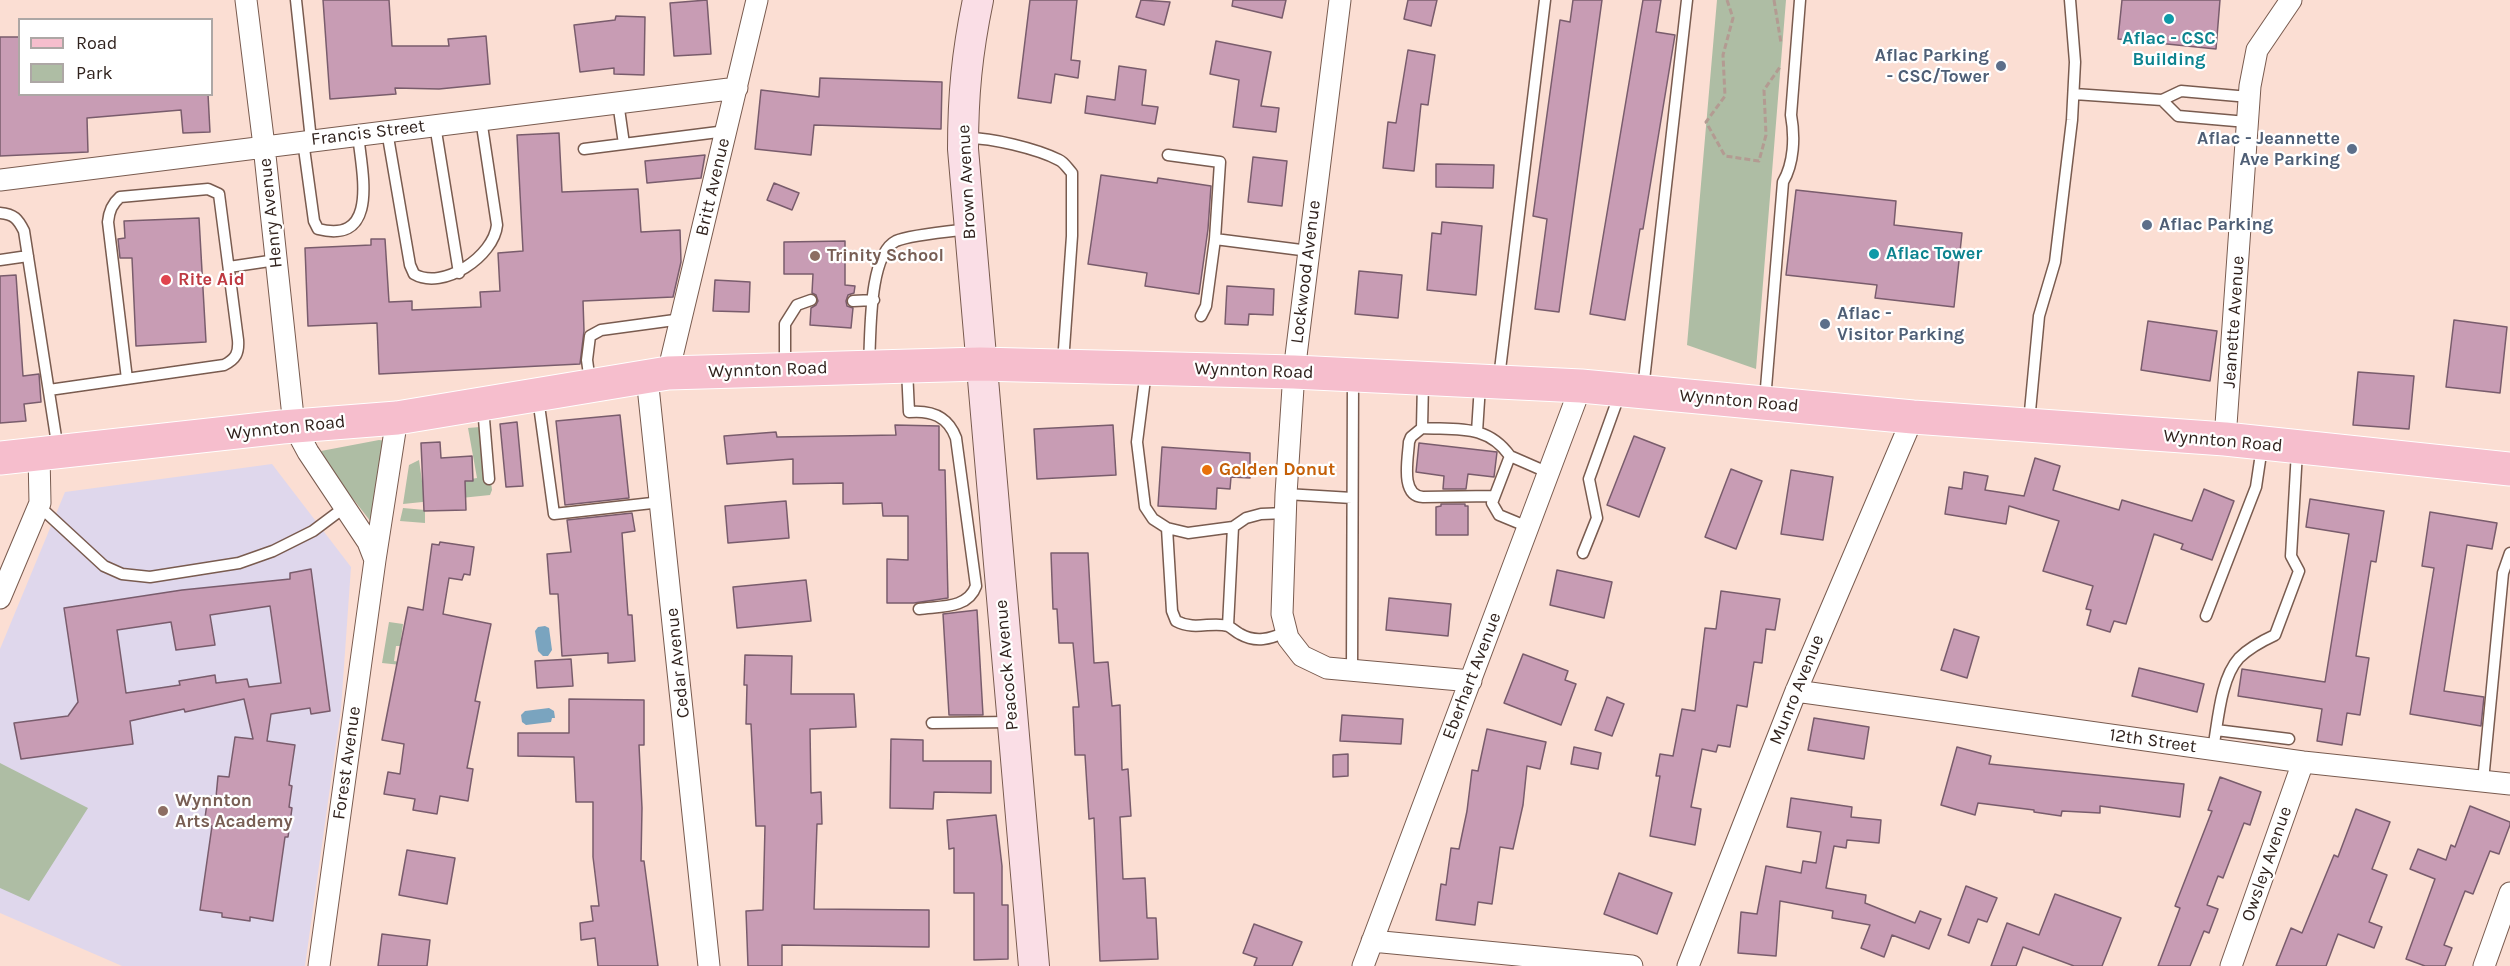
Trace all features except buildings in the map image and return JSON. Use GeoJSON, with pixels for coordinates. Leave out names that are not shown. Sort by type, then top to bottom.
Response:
{"type":"FeatureCollection","features":[{"type":"Feature","properties":{"kind":"main road","name":"Wynnton Road"},"geometry":{"type":"LineString","coordinates":[[0,458],[397,417],[658,375],[980,364],[1294,372],[1581,386],[1913,417],[2225,440],[2510,469]]}},
{"type":"Feature","properties":{"kind":"street","name":"Henry Avenue"},"geometry":{"type":"LineString","coordinates":[[246,0],[294,426]]}},
{"type":"Feature","properties":{"kind":"street","name":"Britt Avenue"},"geometry":{"type":"LineString","coordinates":[[658,375],[682,318],[757,0]]}},
{"type":"Feature","properties":{"kind":"street","name":"Brown Avenue"},"geometry":{"type":"LineString","coordinates":[[978,0],[967,53],[963,138],[980,364]]}},
{"type":"Feature","properties":{"kind":"street","name":"Lockwood Avenue"},"geometry":{"type":"LineString","coordinates":[[1340,0],[1294,372],[1281,614],[1288,639],[1302,656],[1327,668],[1471,681]]}},
{"type":"Feature","properties":{"kind":"street","name":"Jeanette Avenue"},"geometry":{"type":"LineString","coordinates":[[2225,440],[2249,97],[2257,50],[2291,0]]}},
{"type":"Feature","properties":{"kind":"street","name":"Francis Street"},"geometry":{"type":"LineString","coordinates":[[0,180],[737,87]]}},
{"type":"Feature","properties":{"kind":"street","name":"Peacock Avenue"},"geometry":{"type":"LineString","coordinates":[[980,364],[1034,966]]}},
{"type":"Feature","properties":{"kind":"street","name":"Cedar Avenue"},"geometry":{"type":"LineString","coordinates":[[658,375],[661,502],[710,961]]}},
{"type":"Feature","properties":{"kind":"street","name":"Eberhart Avenue"},"geometry":{"type":"LineString","coordinates":[[1363,966],[1581,386]]}},
{"type":"Feature","properties":{"kind":"street","name":"Forest Avenue"},"geometry":{"type":"LineString","coordinates":[[319,966],[397,417]]}},
{"type":"Feature","properties":{"kind":"street","name":"Munro Avenue"},"geometry":{"type":"LineString","coordinates":[[1688,966],[1796,691],[1913,417]]}},
{"type":"Feature","properties":{"kind":"street"},"geometry":{"type":"LineString","coordinates":[[294,426],[368,542],[375,560]]}},
{"type":"Feature","properties":{"kind":"street"},"geometry":{"type":"LineString","coordinates":[[0,598],[39,506],[41,482],[49,453]]}},
{"type":"Feature","properties":{"kind":"street","name":"12th Street"},"geometry":{"type":"LineString","coordinates":[[1796,691],[2215,740],[2303,762],[2510,784]]}},
{"type":"Feature","properties":{"kind":"street","name":"Owsley Avenue"},"geometry":{"type":"LineString","coordinates":[[2231,966],[2303,762]]}},
{"type":"Feature","properties":{"kind":"street"},"geometry":{"type":"LineString","coordinates":[[2484,966],[2510,893]]}},
{"type":"Feature","properties":{"kind":"street"},"geometry":{"type":"LineString","coordinates":[[1372,941],[1632,966]]}},
{"type":"Feature","properties":{"kind":"lane"},"geometry":{"type":"LineString","coordinates":[[296,0],[314,221],[318,229],[329,231],[348,229],[356,221],[363,207],[358,134]]}},
{"type":"Feature","properties":{"kind":"lane"},"geometry":{"type":"LineString","coordinates":[[1477,432],[1489,382],[1545,0]]}},
{"type":"Feature","properties":{"kind":"lane"},"geometry":{"type":"LineString","coordinates":[[1583,552],[1597,518],[1589,479],[1632,391],[1687,0]]}},
{"type":"Feature","properties":{"kind":"lane"},"geometry":{"type":"LineString","coordinates":[[1765,403],[1783,182],[1790,170],[1793,130],[1791,115],[1800,0]]}},
{"type":"Feature","properties":{"kind":"lane"},"geometry":{"type":"LineString","coordinates":[[2029,425],[2039,316],[2055,262],[2074,94],[2075,62],[2070,0]]}},
{"type":"Feature","properties":{"kind":"lane"},"geometry":{"type":"LineString","coordinates":[[2074,94],[2162,100],[2181,91],[2249,97]]}},
{"type":"Feature","properties":{"kind":"lane"},"geometry":{"type":"LineString","coordinates":[[2162,100],[2178,116],[2247,122]]}},
{"type":"Feature","properties":{"kind":"lane"},"geometry":{"type":"LineString","coordinates":[[618,102],[624,144]]}},
{"type":"Feature","properties":{"kind":"lane"},"geometry":{"type":"LineString","coordinates":[[387,131],[410,265],[414,274],[426,279],[459,273],[488,247],[496,236],[497,225],[481,119]]}},
{"type":"Feature","properties":{"kind":"lane"},"geometry":{"type":"LineString","coordinates":[[435,125],[459,273]]}},
{"type":"Feature","properties":{"kind":"lane"},"geometry":{"type":"LineString","coordinates":[[584,149],[727,130]]}},
{"type":"Feature","properties":{"kind":"lane"},"geometry":{"type":"LineString","coordinates":[[963,138],[980,137],[1004,142],[1060,160],[1072,173],[1072,236],[1063,366]]}},
{"type":"Feature","properties":{"kind":"lane"},"geometry":{"type":"LineString","coordinates":[[1168,154],[1220,162],[1215,239],[1206,306],[1201,316]]}},
{"type":"Feature","properties":{"kind":"lane"},"geometry":{"type":"LineString","coordinates":[[49,390],[127,379],[224,365],[234,360],[239,350],[219,194],[198,188],[120,197],[114,202],[109,212],[108,222],[127,379]]}},
{"type":"Feature","properties":{"kind":"lane"},"geometry":{"type":"LineString","coordinates":[[0,213],[9,213],[17,218],[24,231],[49,390],[49,453]]}},
{"type":"Feature","properties":{"kind":"lane"},"geometry":{"type":"LineString","coordinates":[[868,367],[876,270],[884,252],[895,241],[969,229]]}},
{"type":"Feature","properties":{"kind":"lane"},"geometry":{"type":"LineString","coordinates":[[1215,239],[1309,251]]}},
{"type":"Feature","properties":{"kind":"lane"},"geometry":{"type":"LineString","coordinates":[[0,260],[28,256]]}},
{"type":"Feature","properties":{"kind":"lane"},"geometry":{"type":"LineString","coordinates":[[229,267],[276,260]]}},
{"type":"Feature","properties":{"kind":"lane"},"geometry":{"type":"LineString","coordinates":[[785,370],[785,324],[797,305],[811,300]]}},
{"type":"Feature","properties":{"kind":"lane"},"geometry":{"type":"LineString","coordinates":[[853,301],[874,300]]}},
{"type":"Feature","properties":{"kind":"lane"},"geometry":{"type":"LineString","coordinates":[[591,386],[587,360],[590,336],[601,330],[682,318]]}},
{"type":"Feature","properties":{"kind":"lane"},"geometry":{"type":"LineString","coordinates":[[907,366],[909,412],[925,411],[939,416],[952,429],[956,438],[976,586],[964,603],[919,609]]}},
{"type":"Feature","properties":{"kind":"lane"},"geometry":{"type":"LineString","coordinates":[[1146,368],[1137,442],[1145,507],[1153,519],[1167,528],[1188,533],[1233,527],[1246,518],[1286,504],[1352,498]]}},
{"type":"Feature","properties":{"kind":"lane"},"geometry":{"type":"LineString","coordinates":[[1352,672],[1353,375]]}},
{"type":"Feature","properties":{"kind":"lane"},"geometry":{"type":"LineString","coordinates":[[1422,428],[1423,378]]}},
{"type":"Feature","properties":{"kind":"lane"},"geometry":{"type":"LineString","coordinates":[[538,394],[554,514],[661,502]]}},
{"type":"Feature","properties":{"kind":"lane"},"geometry":{"type":"LineString","coordinates":[[482,404],[489,479]]}},
{"type":"Feature","properties":{"kind":"lane"},"geometry":{"type":"LineString","coordinates":[[1494,496],[1417,497],[1410,492],[1409,442],[1412,437],[1422,428],[1486,434],[1501,444],[1510,456],[1549,472]]}},
{"type":"Feature","properties":{"kind":"lane"},"geometry":{"type":"LineString","coordinates":[[2206,616],[2256,487],[2263,444]]}},
{"type":"Feature","properties":{"kind":"lane"},"geometry":{"type":"LineString","coordinates":[[2289,739],[2215,740],[2225,686],[2237,660],[2254,645],[2275,635],[2299,571],[2291,556],[2298,447]]}},
{"type":"Feature","properties":{"kind":"lane"},"geometry":{"type":"LineString","coordinates":[[1510,456],[1492,503],[1499,515],[1528,527]]}},
{"type":"Feature","properties":{"kind":"lane"},"geometry":{"type":"LineString","coordinates":[[39,506],[104,566],[122,574],[150,577],[239,563],[313,531],[345,507]]}},
{"type":"Feature","properties":{"kind":"lane"},"geometry":{"type":"LineString","coordinates":[[1228,626],[1233,527]]}},
{"type":"Feature","properties":{"kind":"lane"},"geometry":{"type":"LineString","coordinates":[[1167,528],[1172,610],[1176,621],[1186,626],[1228,626],[1246,638],[1257,640],[1272,638],[1286,632]]}},
{"type":"Feature","properties":{"kind":"lane"},"geometry":{"type":"LineString","coordinates":[[2483,782],[2503,573],[2510,553]]}},
{"type":"Feature","properties":{"kind":"lane"},"geometry":{"type":"LineString","coordinates":[[932,723],[1012,722]]}},
{"type":"Feature","properties":{"kind":"path"},"geometry":{"type":"LineString","coordinates":[[1727,0],[1732,18],[1723,55],[1725,96],[1706,122],[1725,156],[1759,161],[1766,135],[1764,90],[1783,63]]}},
{"type":"Feature","properties":{"kind":"path"},"geometry":{"type":"LineString","coordinates":[[1774,0],[1782,52]]}},
{"type":"Feature","properties":{"kind":"shaded area","name":"Wynnton Arts Academy"},"geometry":{"type":"Polygon","coordinates":[[[272,464],[351,567],[341,709],[305,966],[122,966],[0,913],[0,649],[65,492],[272,464]]]}},
{"type":"Feature","properties":{"kind":"green space"},"geometry":{"type":"Polygon","coordinates":[[[1717,0],[1786,0],[1756,369],[1687,345],[1717,0]]]}},
{"type":"Feature","properties":{"kind":"green space"},"geometry":{"type":"Polygon","coordinates":[[[480,427],[486,441],[492,490],[490,495],[403,504],[409,465],[419,460],[422,481],[441,479],[443,484],[477,478],[468,428],[480,427]]]}},
{"type":"Feature","properties":{"kind":"green space"},"geometry":{"type":"Polygon","coordinates":[[[379,440],[387,441],[371,522],[336,477],[321,451],[379,440]]]}},
{"type":"Feature","properties":{"kind":"green space"},"geometry":{"type":"Polygon","coordinates":[[[403,508],[425,510],[425,523],[400,521],[403,508]]]}},
{"type":"Feature","properties":{"kind":"green space"},"geometry":{"type":"Polygon","coordinates":[[[389,622],[403,624],[400,646],[396,646],[394,661],[439,669],[382,663],[389,622]]]}},
{"type":"Feature","properties":{"kind":"green space"},"geometry":{"type":"Polygon","coordinates":[[[0,763],[88,808],[29,901],[0,888],[0,763]]]}},
{"type":"Feature","properties":{"kind":"water"},"geometry":{"type":"Polygon","coordinates":[[[538,627],[549,628],[552,650],[548,656],[543,656],[538,651],[535,631],[538,627]]]}},
{"type":"Feature","properties":{"kind":"water"},"geometry":{"type":"Polygon","coordinates":[[[549,708],[554,711],[555,718],[552,718],[551,722],[526,725],[522,722],[521,715],[525,711],[549,708]]]}},
{"type":"Feature","properties":{"kind":"place","name":"Aflac - CSC Building"},"geometry":{"type":"Point","coordinates":[2169,19]}},
{"type":"Feature","properties":{"kind":"place","name":"Aflac Parking - CSC/Tower"},"geometry":{"type":"Point","coordinates":[2001,66]}},
{"type":"Feature","properties":{"kind":"place","name":"Aflac - Jeannette Ave Parking"},"geometry":{"type":"Point","coordinates":[2352,149]}},
{"type":"Feature","properties":{"kind":"place","name":"Aflac Parking"},"geometry":{"type":"Point","coordinates":[2147,225]}},
{"type":"Feature","properties":{"kind":"place","name":"Aflac Tower"},"geometry":{"type":"Point","coordinates":[1874,254]}},
{"type":"Feature","properties":{"kind":"place","name":"Trinity School"},"geometry":{"type":"Point","coordinates":[815,256]}},
{"type":"Feature","properties":{"kind":"place","name":"Rite Aid"},"geometry":{"type":"Point","coordinates":[166,280]}},
{"type":"Feature","properties":{"kind":"place","name":"Aflac - Visitor Parking"},"geometry":{"type":"Point","coordinates":[1825,324]}},
{"type":"Feature","properties":{"kind":"place","name":"Golden Donut"},"geometry":{"type":"Point","coordinates":[1207,470]}},
{"type":"Feature","properties":{"kind":"place","name":"Wynnton Arts Academy"},"geometry":{"type":"Point","coordinates":[163,811]}}]}
